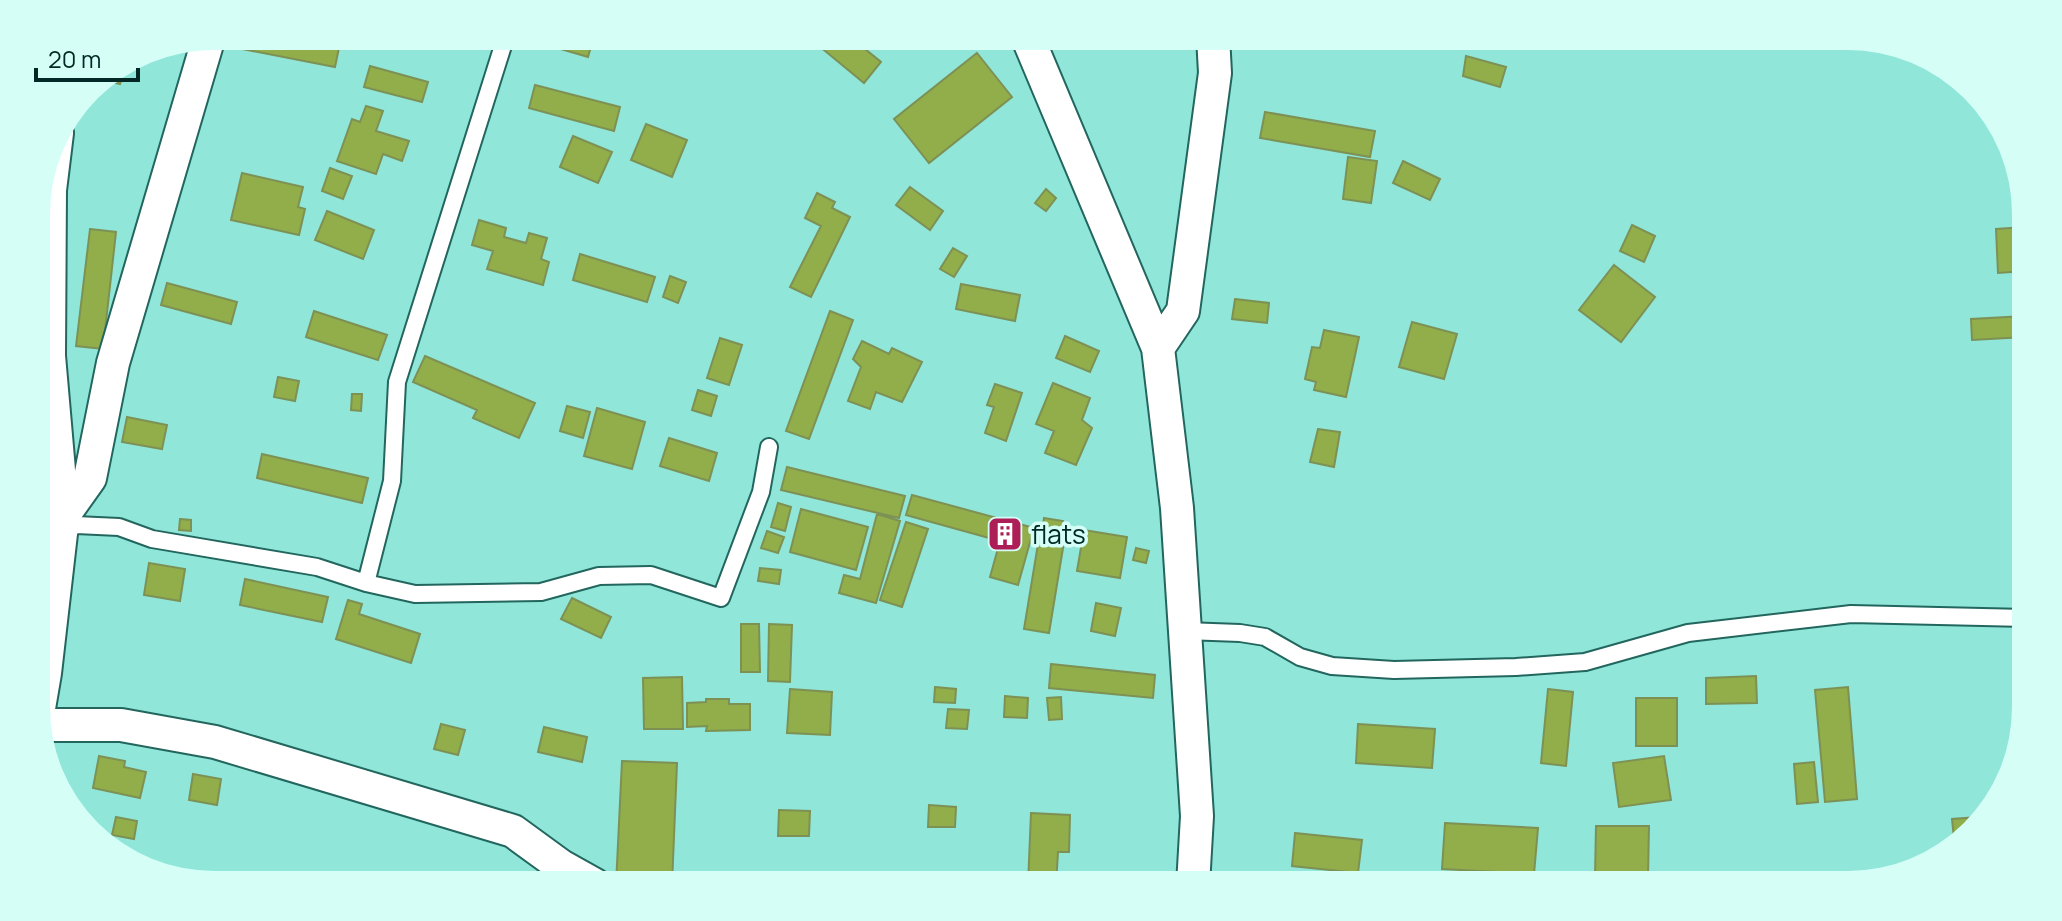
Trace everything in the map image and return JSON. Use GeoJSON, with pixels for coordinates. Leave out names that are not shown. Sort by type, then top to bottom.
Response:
{"type":"FeatureCollection","features":[{"type":"Feature","properties":{"kind":"street"},"geometry":{"type":"LineString","coordinates":[[62,524],[90,478],[113,363],[205,50]]}},
{"type":"Feature","properties":{"kind":"street"},"geometry":{"type":"LineString","coordinates":[[1033,50],[1158,348],[1177,508],[1197,816],[1194,871]]}},
{"type":"Feature","properties":{"kind":"street"},"geometry":{"type":"LineString","coordinates":[[1158,348],[1183,311],[1215,73],[1214,50]]}},
{"type":"Feature","properties":{"kind":"street"},"geometry":{"type":"LineString","coordinates":[[50,369],[62,524],[50,629]]}},
{"type":"Feature","properties":{"kind":"street"},"geometry":{"type":"LineString","coordinates":[[51,725],[121,725],[215,742],[513,831],[570,871]]}},
{"type":"Feature","properties":{"kind":"lane"},"geometry":{"type":"LineString","coordinates":[[366,583],[392,481],[397,382],[502,50]]}},
{"type":"Feature","properties":{"kind":"lane"},"geometry":{"type":"LineString","coordinates":[[62,524],[119,527],[152,539],[317,567],[366,583],[415,594],[541,592],[599,576],[651,575],[721,598],[761,492],[769,447]]}},
{"type":"Feature","properties":{"kind":"lane"},"geometry":{"type":"LineString","coordinates":[[1185,631],[1265,637],[1300,657],[1332,666],[1394,670],[1585,662],[1688,633],[1851,614],[2012,618]]}},
{"type":"Feature","properties":{"kind":"building"},"geometry":{"type":"Polygon","coordinates":[[[248,50],[339,50],[335,67],[248,50]]]}},
{"type":"Feature","properties":{"kind":"building"},"geometry":{"type":"Polygon","coordinates":[[[564,50],[590,50],[588,57],[564,50]]]}},
{"type":"Feature","properties":{"kind":"building"},"geometry":{"type":"Polygon","coordinates":[[[824,50],[866,50],[881,62],[864,83],[824,50]]]}},
{"type":"Feature","properties":{"kind":"building"},"geometry":{"type":"Polygon","coordinates":[[[977,53],[1012,97],[929,163],[894,119],[977,53]]]}},
{"type":"Feature","properties":{"kind":"building"},"geometry":{"type":"Polygon","coordinates":[[[1466,56],[1506,67],[1500,87],[1463,76],[1466,56]]]}},
{"type":"Feature","properties":{"kind":"building"},"geometry":{"type":"Polygon","coordinates":[[[370,66],[428,82],[422,102],[364,87],[370,66]]]}},
{"type":"Feature","properties":{"kind":"building"},"geometry":{"type":"Polygon","coordinates":[[[535,85],[620,107],[614,131],[529,108],[535,85]]]}},
{"type":"Feature","properties":{"kind":"building"},"geometry":{"type":"Polygon","coordinates":[[[366,106],[383,111],[376,131],[409,141],[402,161],[383,154],[376,174],[337,161],[352,119],[360,122],[366,106]]]}},
{"type":"Feature","properties":{"kind":"building"},"geometry":{"type":"Polygon","coordinates":[[[1265,112],[1375,131],[1370,157],[1260,138],[1265,112]]]}},
{"type":"Feature","properties":{"kind":"building"},"geometry":{"type":"Polygon","coordinates":[[[646,124],[687,140],[672,177],[631,160],[646,124]]]}},
{"type":"Feature","properties":{"kind":"building"},"geometry":{"type":"Polygon","coordinates":[[[573,136],[612,152],[598,183],[560,167],[573,136]]]}},
{"type":"Feature","properties":{"kind":"building"},"geometry":{"type":"Polygon","coordinates":[[[1348,157],[1377,161],[1371,203],[1343,199],[1348,157]]]}},
{"type":"Feature","properties":{"kind":"building"},"geometry":{"type":"Polygon","coordinates":[[[1403,161],[1440,179],[1430,200],[1393,183],[1403,161]]]}},
{"type":"Feature","properties":{"kind":"building"},"geometry":{"type":"Polygon","coordinates":[[[330,168],[352,176],[343,199],[322,191],[330,168]]]}},
{"type":"Feature","properties":{"kind":"building"},"geometry":{"type":"Polygon","coordinates":[[[242,173],[303,187],[298,207],[305,209],[299,235],[231,220],[242,173]]]}},
{"type":"Feature","properties":{"kind":"building"},"geometry":{"type":"Polygon","coordinates":[[[910,187],[943,211],[930,230],[896,205],[910,187]]]}},
{"type":"Feature","properties":{"kind":"building"},"geometry":{"type":"Polygon","coordinates":[[[1046,189],[1056,198],[1046,211],[1035,203],[1046,189]]]}},
{"type":"Feature","properties":{"kind":"building"},"geometry":{"type":"Polygon","coordinates":[[[817,193],[835,202],[832,208],[850,217],[811,297],[790,287],[821,226],[805,218],[817,193]]]}},
{"type":"Feature","properties":{"kind":"building"},"geometry":{"type":"Polygon","coordinates":[[[327,211],[374,230],[363,259],[315,240],[327,211]]]}},
{"type":"Feature","properties":{"kind":"building"},"geometry":{"type":"Polygon","coordinates":[[[479,220],[506,228],[504,237],[526,243],[529,233],[547,238],[541,259],[549,262],[543,285],[487,269],[493,251],[472,245],[479,220]]]}},
{"type":"Feature","properties":{"kind":"building"},"geometry":{"type":"Polygon","coordinates":[[[1632,225],[1655,236],[1644,262],[1620,251],[1632,225]]]}},
{"type":"Feature","properties":{"kind":"building"},"geometry":{"type":"Polygon","coordinates":[[[2012,228],[2012,272],[1998,273],[1996,229],[2012,228]]]}},
{"type":"Feature","properties":{"kind":"building"},"geometry":{"type":"Polygon","coordinates":[[[90,229],[116,232],[103,349],[76,346],[90,229]]]}},
{"type":"Feature","properties":{"kind":"building"},"geometry":{"type":"Polygon","coordinates":[[[953,248],[967,256],[954,277],[940,269],[953,248]]]}},
{"type":"Feature","properties":{"kind":"building"},"geometry":{"type":"Polygon","coordinates":[[[580,254],[655,277],[647,302],[573,280],[580,254]]]}},
{"type":"Feature","properties":{"kind":"building"},"geometry":{"type":"Polygon","coordinates":[[[1614,265],[1655,297],[1621,342],[1579,310],[1614,265]]]}},
{"type":"Feature","properties":{"kind":"building"},"geometry":{"type":"Polygon","coordinates":[[[670,276],[686,282],[678,303],[663,297],[670,276]]]}},
{"type":"Feature","properties":{"kind":"building"},"geometry":{"type":"Polygon","coordinates":[[[167,283],[237,302],[231,324],[161,305],[167,283]]]}},
{"type":"Feature","properties":{"kind":"building"},"geometry":{"type":"Polygon","coordinates":[[[961,284],[1020,295],[1015,321],[956,309],[961,284]]]}},
{"type":"Feature","properties":{"kind":"building"},"geometry":{"type":"Polygon","coordinates":[[[1235,299],[1269,303],[1267,323],[1232,319],[1235,299]]]}},
{"type":"Feature","properties":{"kind":"building"},"geometry":{"type":"Polygon","coordinates":[[[314,311],[387,335],[378,360],[306,337],[314,311]]]}},
{"type":"Feature","properties":{"kind":"building"},"geometry":{"type":"Polygon","coordinates":[[[830,311],[853,320],[809,439],[786,431],[830,311]]]}},
{"type":"Feature","properties":{"kind":"building"},"geometry":{"type":"Polygon","coordinates":[[[2012,317],[2012,338],[1972,340],[1971,319],[2012,317]]]}},
{"type":"Feature","properties":{"kind":"building"},"geometry":{"type":"Polygon","coordinates":[[[1412,322],[1457,334],[1444,379],[1399,367],[1412,322]]]}},
{"type":"Feature","properties":{"kind":"building"},"geometry":{"type":"Polygon","coordinates":[[[1324,330],[1359,337],[1346,397],[1314,390],[1316,382],[1305,379],[1312,347],[1320,348],[1324,330]]]}},
{"type":"Feature","properties":{"kind":"building"},"geometry":{"type":"Polygon","coordinates":[[[1065,336],[1099,351],[1090,372],[1056,358],[1065,336]]]}},
{"type":"Feature","properties":{"kind":"building"},"geometry":{"type":"Polygon","coordinates":[[[720,338],[742,345],[729,385],[707,378],[720,338]]]}},
{"type":"Feature","properties":{"kind":"building"},"geometry":{"type":"Polygon","coordinates":[[[862,341],[889,354],[892,348],[922,362],[902,402],[876,392],[870,409],[848,401],[861,367],[853,359],[862,341]]]}},
{"type":"Feature","properties":{"kind":"building"},"geometry":{"type":"Polygon","coordinates":[[[425,356],[535,403],[519,438],[473,418],[477,410],[413,382],[425,356]]]}},
{"type":"Feature","properties":{"kind":"building"},"geometry":{"type":"Polygon","coordinates":[[[278,377],[299,381],[295,401],[274,397],[278,377]]]}},
{"type":"Feature","properties":{"kind":"building"},"geometry":{"type":"Polygon","coordinates":[[[1053,383],[1090,398],[1082,420],[1092,428],[1076,465],[1045,453],[1054,431],[1036,424],[1053,383]]]}},
{"type":"Feature","properties":{"kind":"building"},"geometry":{"type":"Polygon","coordinates":[[[995,384],[1022,393],[1006,441],[985,433],[994,407],[987,405],[995,384]]]}},
{"type":"Feature","properties":{"kind":"building"},"geometry":{"type":"Polygon","coordinates":[[[698,390],[717,396],[711,416],[692,410],[698,390]]]}},
{"type":"Feature","properties":{"kind":"building"},"geometry":{"type":"Polygon","coordinates":[[[352,394],[362,394],[361,411],[351,410],[352,394]]]}},
{"type":"Feature","properties":{"kind":"building"},"geometry":{"type":"Polygon","coordinates":[[[567,406],[590,412],[583,438],[560,431],[567,406]]]}},
{"type":"Feature","properties":{"kind":"building"},"geometry":{"type":"Polygon","coordinates":[[[597,408],[645,422],[632,469],[584,456],[597,408]]]}},
{"type":"Feature","properties":{"kind":"building"},"geometry":{"type":"Polygon","coordinates":[[[127,417],[167,425],[162,449],[122,442],[127,417]]]}},
{"type":"Feature","properties":{"kind":"building"},"geometry":{"type":"Polygon","coordinates":[[[1318,429],[1340,432],[1334,467],[1310,462],[1318,429]]]}},
{"type":"Feature","properties":{"kind":"building"},"geometry":{"type":"Polygon","coordinates":[[[669,438],[717,453],[709,481],[660,466],[669,438]]]}},
{"type":"Feature","properties":{"kind":"building"},"geometry":{"type":"Polygon","coordinates":[[[262,454],[368,478],[362,503],[257,478],[262,454]]]}},
{"type":"Feature","properties":{"kind":"building"},"geometry":{"type":"Polygon","coordinates":[[[787,467],[905,496],[899,518],[781,490],[787,467]]]}},
{"type":"Feature","properties":{"kind":"building","name":"flats"},"geometry":{"type":"Polygon","coordinates":[[[912,495],[1034,528],[1018,585],[990,577],[1000,541],[906,515],[912,495]]]}},
{"type":"Feature","properties":{"kind":"building"},"geometry":{"type":"Polygon","coordinates":[[[778,503],[791,507],[785,531],[771,527],[778,503]]]}},
{"type":"Feature","properties":{"kind":"building"},"geometry":{"type":"Polygon","coordinates":[[[801,509],[868,527],[856,570],[790,552],[801,509]]]}},
{"type":"Feature","properties":{"kind":"building"},"geometry":{"type":"Polygon","coordinates":[[[877,514],[900,521],[876,603],[839,593],[844,575],[860,579],[877,514]]]}},
{"type":"Feature","properties":{"kind":"building"},"geometry":{"type":"Polygon","coordinates":[[[1044,518],[1063,521],[1060,535],[1042,532],[1044,518]]]}},
{"type":"Feature","properties":{"kind":"building"},"geometry":{"type":"Polygon","coordinates":[[[180,519],[191,520],[191,531],[179,530],[180,519]]]}},
{"type":"Feature","properties":{"kind":"building"},"geometry":{"type":"Polygon","coordinates":[[[906,522],[928,529],[902,607],[880,600],[906,522]]]}},
{"type":"Feature","properties":{"kind":"building"},"geometry":{"type":"Polygon","coordinates":[[[1084,530],[1127,537],[1120,578],[1077,571],[1084,530]]]}},
{"type":"Feature","properties":{"kind":"building"},"geometry":{"type":"Polygon","coordinates":[[[767,531],[784,537],[778,553],[761,548],[767,531]]]}},
{"type":"Feature","properties":{"kind":"building","name":"flats"},"geometry":{"type":"Polygon","coordinates":[[[1039,538],[1064,542],[1049,633],[1024,629],[1039,538]]]}},
{"type":"Feature","properties":{"kind":"building"},"geometry":{"type":"Polygon","coordinates":[[[1136,548],[1149,551],[1146,563],[1133,560],[1136,548]]]}},
{"type":"Feature","properties":{"kind":"building"},"geometry":{"type":"Polygon","coordinates":[[[149,563],[185,569],[180,601],[144,595],[149,563]]]}},
{"type":"Feature","properties":{"kind":"building"},"geometry":{"type":"Polygon","coordinates":[[[760,568],[781,570],[779,584],[758,581],[760,568]]]}},
{"type":"Feature","properties":{"kind":"building"},"geometry":{"type":"Polygon","coordinates":[[[245,579],[328,597],[322,622],[240,605],[245,579]]]}},
{"type":"Feature","properties":{"kind":"building"},"geometry":{"type":"Polygon","coordinates":[[[572,598],[611,617],[601,638],[561,619],[572,598]]]}},
{"type":"Feature","properties":{"kind":"building"},"geometry":{"type":"Polygon","coordinates":[[[348,600],[362,604],[359,614],[420,634],[411,663],[336,639],[348,600]]]}},
{"type":"Feature","properties":{"kind":"building"},"geometry":{"type":"Polygon","coordinates":[[[1096,603],[1121,608],[1115,636],[1091,631],[1096,603]]]}},
{"type":"Feature","properties":{"kind":"building"},"geometry":{"type":"Polygon","coordinates":[[[741,624],[759,624],[760,672],[741,672],[741,624]]]}},
{"type":"Feature","properties":{"kind":"building"},"geometry":{"type":"Polygon","coordinates":[[[769,624],[792,625],[790,682],[768,681],[769,624]]]}},
{"type":"Feature","properties":{"kind":"building"},"geometry":{"type":"Polygon","coordinates":[[[1051,664],[1155,675],[1153,698],[1049,688],[1051,664]]]}},
{"type":"Feature","properties":{"kind":"building"},"geometry":{"type":"Polygon","coordinates":[[[1756,676],[1757,703],[1706,704],[1706,678],[1756,676]]]}},
{"type":"Feature","properties":{"kind":"building"},"geometry":{"type":"Polygon","coordinates":[[[682,677],[683,729],[644,729],[643,678],[682,677]]]}},
{"type":"Feature","properties":{"kind":"building"},"geometry":{"type":"Polygon","coordinates":[[[935,687],[956,689],[955,703],[934,702],[935,687]]]}},
{"type":"Feature","properties":{"kind":"building"},"geometry":{"type":"Polygon","coordinates":[[[1848,687],[1857,799],[1825,802],[1815,690],[1848,687]]]}},
{"type":"Feature","properties":{"kind":"building"},"geometry":{"type":"Polygon","coordinates":[[[790,689],[832,692],[830,735],[787,733],[790,689]]]}},
{"type":"Feature","properties":{"kind":"building"},"geometry":{"type":"Polygon","coordinates":[[[1548,689],[1573,692],[1566,766],[1541,763],[1548,689]]]}},
{"type":"Feature","properties":{"kind":"building"},"geometry":{"type":"Polygon","coordinates":[[[1005,696],[1028,698],[1027,718],[1004,717],[1005,696]]]}},
{"type":"Feature","properties":{"kind":"building"},"geometry":{"type":"Polygon","coordinates":[[[1061,697],[1062,719],[1049,720],[1047,698],[1061,697]]]}},
{"type":"Feature","properties":{"kind":"building"},"geometry":{"type":"Polygon","coordinates":[[[1636,698],[1677,698],[1677,746],[1636,746],[1636,698]]]}},
{"type":"Feature","properties":{"kind":"building"},"geometry":{"type":"Polygon","coordinates":[[[706,699],[729,699],[729,704],[750,704],[750,730],[706,731],[707,726],[687,727],[687,703],[706,702],[706,699]]]}},
{"type":"Feature","properties":{"kind":"building"},"geometry":{"type":"Polygon","coordinates":[[[948,709],[969,710],[967,729],[946,728],[948,709]]]}},
{"type":"Feature","properties":{"kind":"building"},"geometry":{"type":"Polygon","coordinates":[[[441,724],[465,730],[458,755],[434,749],[441,724]]]}},
{"type":"Feature","properties":{"kind":"building"},"geometry":{"type":"Polygon","coordinates":[[[1358,724],[1435,729],[1432,768],[1356,763],[1358,724]]]}},
{"type":"Feature","properties":{"kind":"building"},"geometry":{"type":"Polygon","coordinates":[[[544,727],[587,737],[582,762],[538,752],[544,727]]]}},
{"type":"Feature","properties":{"kind":"building"},"geometry":{"type":"Polygon","coordinates":[[[99,756],[125,761],[124,767],[146,772],[140,798],[93,788],[99,756]]]}},
{"type":"Feature","properties":{"kind":"building"},"geometry":{"type":"Polygon","coordinates":[[[1664,756],[1671,800],[1619,807],[1613,763],[1664,756]]]}},
{"type":"Feature","properties":{"kind":"building"},"geometry":{"type":"Polygon","coordinates":[[[622,761],[677,763],[673,871],[617,871],[622,761]]]}},
{"type":"Feature","properties":{"kind":"building"},"geometry":{"type":"Polygon","coordinates":[[[1814,762],[1818,802],[1797,804],[1794,764],[1814,762]]]}},
{"type":"Feature","properties":{"kind":"building"},"geometry":{"type":"Polygon","coordinates":[[[193,774],[221,779],[217,805],[189,800],[193,774]]]}},
{"type":"Feature","properties":{"kind":"building"},"geometry":{"type":"Polygon","coordinates":[[[929,805],[956,807],[955,827],[928,827],[929,805]]]}},
{"type":"Feature","properties":{"kind":"building"},"geometry":{"type":"Polygon","coordinates":[[[779,810],[810,811],[809,836],[778,836],[779,810]]]}},
{"type":"Feature","properties":{"kind":"building"},"geometry":{"type":"Polygon","coordinates":[[[1031,813],[1070,815],[1069,852],[1058,852],[1057,871],[1029,871],[1031,813]]]}},
{"type":"Feature","properties":{"kind":"building"},"geometry":{"type":"Polygon","coordinates":[[[116,817],[137,821],[134,839],[112,835],[116,817]]]}},
{"type":"Feature","properties":{"kind":"building"},"geometry":{"type":"Polygon","coordinates":[[[1969,818],[1953,832],[1952,819],[1969,818]]]}},
{"type":"Feature","properties":{"kind":"building"},"geometry":{"type":"Polygon","coordinates":[[[1445,823],[1538,828],[1534,871],[1442,869],[1445,823]]]}},
{"type":"Feature","properties":{"kind":"building"},"geometry":{"type":"Polygon","coordinates":[[[1596,826],[1649,826],[1648,871],[1595,871],[1596,826]]]}},
{"type":"Feature","properties":{"kind":"building"},"geometry":{"type":"Polygon","coordinates":[[[1295,833],[1362,840],[1358,871],[1292,866],[1295,833]]]}},
{"type":"Feature","properties":{"kind":"place","name":"flats"},"geometry":{"type":"Point","coordinates":[1005,534]}}]}
